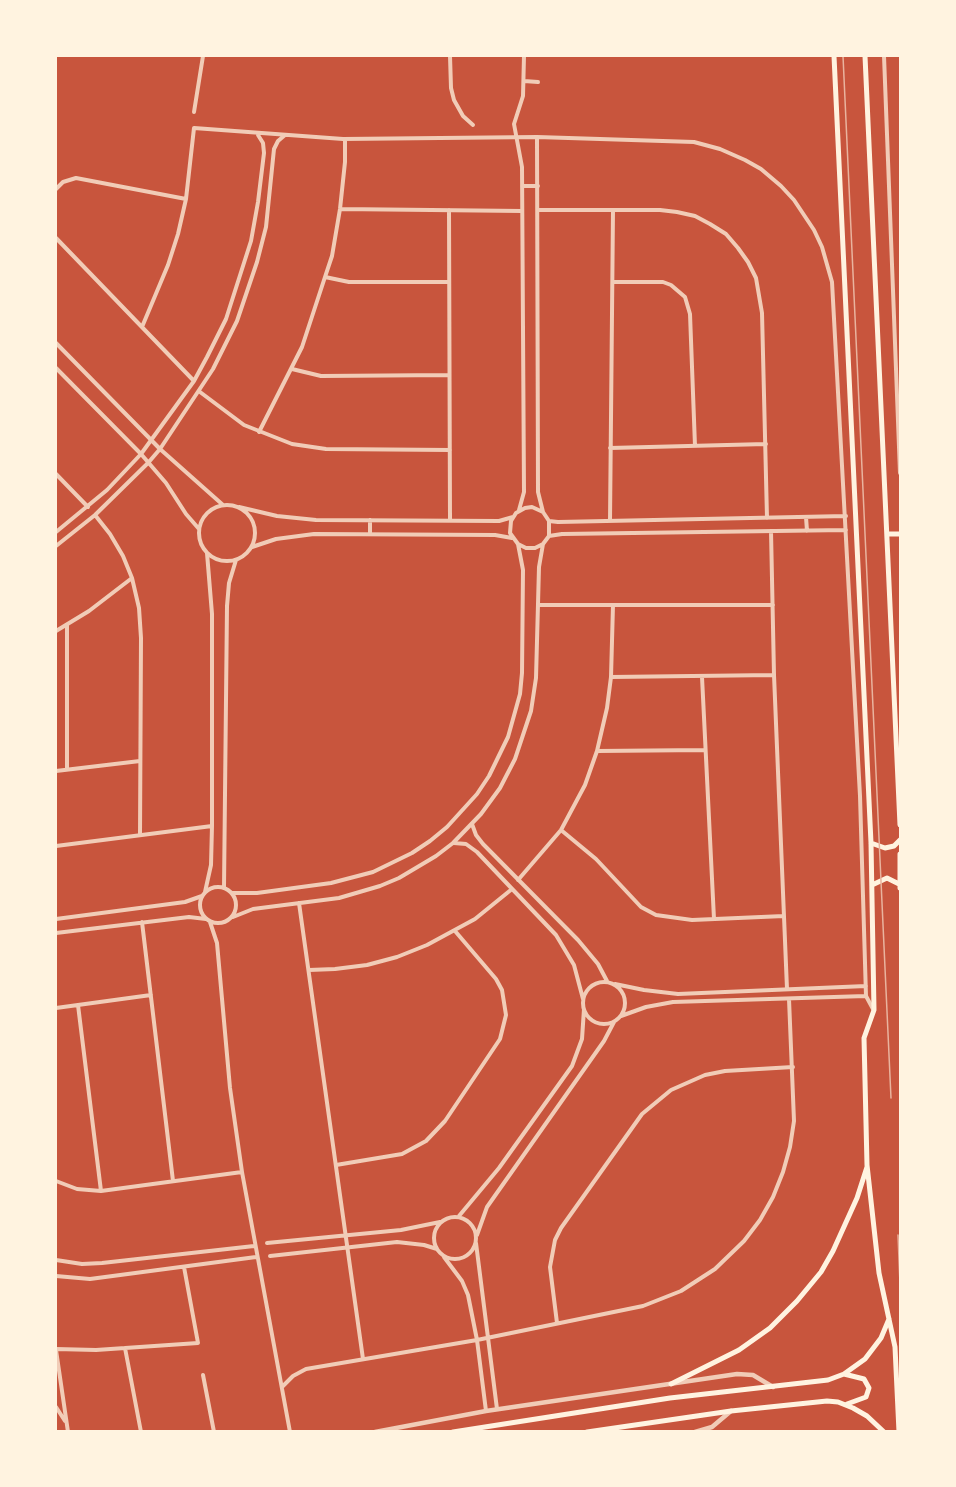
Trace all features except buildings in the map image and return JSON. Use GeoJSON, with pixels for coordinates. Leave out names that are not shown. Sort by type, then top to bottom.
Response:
{"type":"FeatureCollection","features":[{"type":"Feature","properties":{"kind":"main road"},"geometry":{"type":"LineString","coordinates":[[834,56],[871,843],[874,1010],[864,1038],[867,1165],[879,1273],[890,1317],[896,1359],[899,1431]]}},
{"type":"Feature","properties":{"kind":"main road"},"geometry":{"type":"LineString","coordinates":[[865,56],[898,712],[900,825]]}},
{"type":"Feature","properties":{"kind":"main road"},"geometry":{"type":"LineString","coordinates":[[888,534],[900,534]]}},
{"type":"Feature","properties":{"kind":"main road"},"geometry":{"type":"LineString","coordinates":[[871,843],[885,848],[894,846],[900,840]]}},
{"type":"Feature","properties":{"kind":"main road"},"geometry":{"type":"LineString","coordinates":[[900,854],[900,886]]}},
{"type":"Feature","properties":{"kind":"main road"},"geometry":{"type":"LineString","coordinates":[[872,885],[887,878],[900,886]]}},
{"type":"Feature","properties":{"kind":"main road"},"geometry":{"type":"LineString","coordinates":[[671,1384],[739,1350],[770,1328],[797,1301],[817,1277],[833,1251],[857,1198],[867,1165]]}},
{"type":"Feature","properties":{"kind":"main road"},"geometry":{"type":"LineString","coordinates":[[453,1431],[670,1398],[819,1382],[844,1374],[859,1364],[881,1338],[890,1317]]}},
{"type":"Feature","properties":{"kind":"main road"},"geometry":{"type":"LineString","coordinates":[[844,1374],[864,1379],[869,1388],[866,1398],[845,1404]]}},
{"type":"Feature","properties":{"kind":"main road"},"geometry":{"type":"LineString","coordinates":[[587,1431],[731,1411],[827,1401],[845,1404],[867,1416],[884,1431]]}},
{"type":"Feature","properties":{"kind":"street"},"geometry":{"type":"LineString","coordinates":[[194,112],[202,56]]}},
{"type":"Feature","properties":{"kind":"street"},"geometry":{"type":"LineString","coordinates":[[450,56],[451,88],[454,100],[459,111],[473,125]]}},
{"type":"Feature","properties":{"kind":"street"},"geometry":{"type":"LineString","coordinates":[[290,1431],[242,1172],[230,1088],[217,943],[208,921],[200,911],[211,865],[212,614],[207,553],[199,539],[199,529],[205,514],[223,505],[296,519],[498,521],[513,516],[519,510],[524,492],[522,186],[521,159],[514,124],[521,103],[524,56]]}},
{"type":"Feature","properties":{"kind":"street"},"geometry":{"type":"LineString","coordinates":[[884,56],[900,473]]}},
{"type":"Feature","properties":{"kind":"street"},"geometry":{"type":"LineString","coordinates":[[524,81],[538,82]]}},
{"type":"Feature","properties":{"kind":"street"},"geometry":{"type":"LineString","coordinates":[[142,327],[168,265],[186,199],[194,128],[345,139],[537,137],[694,142],[720,149],[745,160],[775,181],[794,200],[818,238],[832,282],[860,796],[866,996],[874,1010]]}},
{"type":"Feature","properties":{"kind":"street"},"geometry":{"type":"LineString","coordinates":[[56,532],[88,507],[141,454],[194,381],[226,319],[251,241],[264,148],[258,134]]}},
{"type":"Feature","properties":{"kind":"street"},"geometry":{"type":"LineString","coordinates":[[56,546],[95,515],[160,449],[200,392],[226,346],[247,296],[266,227],[276,145],[285,135]]}},
{"type":"Feature","properties":{"kind":"street"},"geometry":{"type":"LineString","coordinates":[[56,933],[189,917],[220,924],[253,909],[339,898],[380,886],[418,868],[453,843],[491,801],[508,774],[527,727],[536,678],[539,560],[543,544],[549,536],[549,521],[543,512],[538,492],[537,137]]}},
{"type":"Feature","properties":{"kind":"street"},"geometry":{"type":"LineString","coordinates":[[260,432],[292,369],[310,325],[332,256],[340,209],[345,139]]}},
{"type":"Feature","properties":{"kind":"street"},"geometry":{"type":"LineString","coordinates":[[262,166],[273,166]]}},
{"type":"Feature","properties":{"kind":"street"},"geometry":{"type":"LineString","coordinates":[[56,189],[63,182],[76,178],[186,199]]}},
{"type":"Feature","properties":{"kind":"street"},"geometry":{"type":"LineString","coordinates":[[522,186],[538,186]]}},
{"type":"Feature","properties":{"kind":"street"},"geometry":{"type":"LineString","coordinates":[[340,209],[522,211]]}},
{"type":"Feature","properties":{"kind":"street"},"geometry":{"type":"LineString","coordinates":[[449,210],[450,520]]}},
{"type":"Feature","properties":{"kind":"street"},"geometry":{"type":"LineString","coordinates":[[538,210],[660,210],[695,216],[726,234],[748,262],[756,278],[762,313],[767,518]]}},
{"type":"Feature","properties":{"kind":"street"},"geometry":{"type":"LineString","coordinates":[[609,521],[613,210]]}},
{"type":"Feature","properties":{"kind":"street"},"geometry":{"type":"LineString","coordinates":[[56,238],[194,381]]}},
{"type":"Feature","properties":{"kind":"street"},"geometry":{"type":"LineString","coordinates":[[325,278],[349,282],[449,282]]}},
{"type":"Feature","properties":{"kind":"street"},"geometry":{"type":"LineString","coordinates":[[613,282],[663,282],[671,285],[685,297],[690,314],[695,446]]}},
{"type":"Feature","properties":{"kind":"street"},"geometry":{"type":"LineString","coordinates":[[56,343],[160,449],[223,505]]}},
{"type":"Feature","properties":{"kind":"street"},"geometry":{"type":"LineString","coordinates":[[56,368],[141,454],[199,529]]}},
{"type":"Feature","properties":{"kind":"street"},"geometry":{"type":"LineString","coordinates":[[292,369],[321,376],[449,375]]}},
{"type":"Feature","properties":{"kind":"street"},"geometry":{"type":"LineString","coordinates":[[200,392],[229,415],[260,432],[292,444],[318,448],[450,450]]}},
{"type":"Feature","properties":{"kind":"street"},"geometry":{"type":"LineString","coordinates":[[610,448],[766,444]]}},
{"type":"Feature","properties":{"kind":"street"},"geometry":{"type":"LineString","coordinates":[[56,474],[88,507]]}},
{"type":"Feature","properties":{"kind":"street"},"geometry":{"type":"LineString","coordinates":[[207,553],[220,561],[236,560],[252,547],[255,527],[250,517],[239,507]]}},
{"type":"Feature","properties":{"kind":"street"},"geometry":{"type":"LineString","coordinates":[[519,510],[532,507],[543,512]]}},
{"type":"Feature","properties":{"kind":"street"},"geometry":{"type":"LineString","coordinates":[[95,515],[118,549],[132,578],[139,608],[141,638],[140,835]]}},
{"type":"Feature","properties":{"kind":"street"},"geometry":{"type":"LineString","coordinates":[[513,516],[510,527],[513,538],[518,544],[526,548],[535,548],[543,544]]}},
{"type":"Feature","properties":{"kind":"street"},"geometry":{"type":"LineString","coordinates":[[549,521],[846,516]]}},
{"type":"Feature","properties":{"kind":"street"},"geometry":{"type":"LineString","coordinates":[[806,517],[807,531]]}},
{"type":"Feature","properties":{"kind":"street"},"geometry":{"type":"LineString","coordinates":[[370,520],[370,534]]}},
{"type":"Feature","properties":{"kind":"street"},"geometry":{"type":"LineString","coordinates":[[549,536],[846,530]]}},
{"type":"Feature","properties":{"kind":"street"},"geometry":{"type":"LineString","coordinates":[[771,531],[774,675],[787,989]]}},
{"type":"Feature","properties":{"kind":"street"},"geometry":{"type":"LineString","coordinates":[[252,547],[276,539],[302,535],[495,534],[513,538]]}},
{"type":"Feature","properties":{"kind":"street"},"geometry":{"type":"LineString","coordinates":[[56,919],[185,902],[214,887],[224,888],[232,893],[257,893],[331,883],[373,872],[403,858],[430,841],[447,827],[477,794],[489,776],[508,737],[520,694],[522,673],[523,570],[518,544]]}},
{"type":"Feature","properties":{"kind":"street"},"geometry":{"type":"LineString","coordinates":[[224,888],[227,606],[236,560]]}},
{"type":"Feature","properties":{"kind":"street"},"geometry":{"type":"LineString","coordinates":[[56,632],[132,578]]}},
{"type":"Feature","properties":{"kind":"street"},"geometry":{"type":"LineString","coordinates":[[538,605],[772,605]]}},
{"type":"Feature","properties":{"kind":"street"},"geometry":{"type":"LineString","coordinates":[[518,880],[561,830],[585,784],[597,751],[607,708],[611,677],[613,605]]}},
{"type":"Feature","properties":{"kind":"street"},"geometry":{"type":"LineString","coordinates":[[67,625],[67,770]]}},
{"type":"Feature","properties":{"kind":"street"},"geometry":{"type":"LineString","coordinates":[[611,677],[774,675]]}},
{"type":"Feature","properties":{"kind":"street"},"geometry":{"type":"LineString","coordinates":[[702,677],[714,919]]}},
{"type":"Feature","properties":{"kind":"street"},"geometry":{"type":"LineString","coordinates":[[597,751],[705,750]]}},
{"type":"Feature","properties":{"kind":"street"},"geometry":{"type":"LineString","coordinates":[[56,771],[140,760]]}},
{"type":"Feature","properties":{"kind":"street"},"geometry":{"type":"LineString","coordinates":[[472,824],[479,840],[592,956],[607,981]]}},
{"type":"Feature","properties":{"kind":"street"},"geometry":{"type":"LineString","coordinates":[[56,846],[212,826]]}},
{"type":"Feature","properties":{"kind":"street"},"geometry":{"type":"LineString","coordinates":[[561,830],[596,859],[647,911],[656,915],[675,919],[784,916]]}},
{"type":"Feature","properties":{"kind":"street"},"geometry":{"type":"LineString","coordinates":[[453,843],[472,848],[556,935],[574,965],[584,1009],[582,1039],[572,1066],[499,1168],[459,1216]]}},
{"type":"Feature","properties":{"kind":"street"},"geometry":{"type":"LineString","coordinates":[[309,970],[356,966],[397,957],[455,931],[512,889]]}},
{"type":"Feature","properties":{"kind":"street"},"geometry":{"type":"LineString","coordinates":[[232,893],[237,907],[233,917]]}},
{"type":"Feature","properties":{"kind":"street"},"geometry":{"type":"LineString","coordinates":[[299,903],[363,1359]]}},
{"type":"Feature","properties":{"kind":"street"},"geometry":{"type":"LineString","coordinates":[[142,922],[173,1181]]}},
{"type":"Feature","properties":{"kind":"street"},"geometry":{"type":"LineString","coordinates":[[336,1165],[402,1154],[426,1141],[445,1121],[500,1039],[506,1015],[502,990],[496,979],[455,931]]}},
{"type":"Feature","properties":{"kind":"street"},"geometry":{"type":"LineString","coordinates":[[583,999],[589,987],[607,981],[644,990],[678,994],[866,986]]}},
{"type":"Feature","properties":{"kind":"street"},"geometry":{"type":"LineString","coordinates":[[615,984],[624,995],[626,1002],[621,1016]]}},
{"type":"Feature","properties":{"kind":"street"},"geometry":{"type":"LineString","coordinates":[[56,1008],[151,995]]}},
{"type":"Feature","properties":{"kind":"street"},"geometry":{"type":"LineString","coordinates":[[498,1409],[476,1243],[477,1235],[487,1207],[604,1041],[614,1022],[621,1016],[646,1007],[673,1002],[866,996]]}},
{"type":"Feature","properties":{"kind":"street"},"geometry":{"type":"LineString","coordinates":[[282,1388],[293,1376],[306,1369],[488,1338],[643,1306],[671,1295],[715,1269],[744,1241],[765,1212],[783,1172],[790,1147],[794,1121],[789,999]]}},
{"type":"Feature","properties":{"kind":"street"},"geometry":{"type":"LineString","coordinates":[[78,1005],[101,1191]]}},
{"type":"Feature","properties":{"kind":"street"},"geometry":{"type":"LineString","coordinates":[[584,1009],[586,1015],[596,1023],[614,1022]]}},
{"type":"Feature","properties":{"kind":"street"},"geometry":{"type":"LineString","coordinates":[[557,1323],[550,1267],[555,1240],[561,1228],[642,1114],[670,1090],[705,1075],[725,1071],[793,1067]]}},
{"type":"Feature","properties":{"kind":"street"},"geometry":{"type":"LineString","coordinates":[[56,1181],[77,1189],[101,1191],[242,1172]]}},
{"type":"Feature","properties":{"kind":"street"},"geometry":{"type":"LineString","coordinates":[[267,1243],[414,1228],[440,1222],[452,1216],[459,1216],[471,1223],[477,1235]]}},
{"type":"Feature","properties":{"kind":"street"},"geometry":{"type":"LineString","coordinates":[[440,1222],[434,1235],[437,1249],[458,1274],[468,1294],[477,1340],[486,1411]]}},
{"type":"Feature","properties":{"kind":"street"},"geometry":{"type":"LineString","coordinates":[[270,1256],[397,1242],[437,1249]]}},
{"type":"Feature","properties":{"kind":"street"},"geometry":{"type":"LineString","coordinates":[[444,1257],[460,1259],[473,1250],[476,1243]]}},
{"type":"Feature","properties":{"kind":"street"},"geometry":{"type":"LineString","coordinates":[[56,1260],[82,1264],[102,1263],[254,1246]]}},
{"type":"Feature","properties":{"kind":"street"},"geometry":{"type":"LineString","coordinates":[[56,1276],[90,1279],[256,1257]]}},
{"type":"Feature","properties":{"kind":"street"},"geometry":{"type":"LineString","coordinates":[[68,1431],[56,1349],[82,1350],[198,1343],[184,1267]]}},
{"type":"Feature","properties":{"kind":"street"},"geometry":{"type":"LineString","coordinates":[[126,1348],[141,1431]]}},
{"type":"Feature","properties":{"kind":"street"},"geometry":{"type":"LineString","coordinates":[[375,1431],[498,1409],[742,1374],[758,1377],[773,1387]]}},
{"type":"Feature","properties":{"kind":"street"},"geometry":{"type":"LineString","coordinates":[[203,1375],[214,1431]]}},
{"type":"Feature","properties":{"kind":"street"},"geometry":{"type":"LineString","coordinates":[[56,1407],[67,1424]]}},
{"type":"Feature","properties":{"kind":"street"},"geometry":{"type":"LineString","coordinates":[[695,1431],[712,1427],[731,1411]]}},
{"type":"Feature","properties":{"kind":"railway"},"geometry":{"type":"LineString","coordinates":[[843,56],[891,1098]]}},
{"type":"Feature","properties":{"kind":"railway"},"geometry":{"type":"LineString","coordinates":[[898,1235],[900,1284]]}}]}
